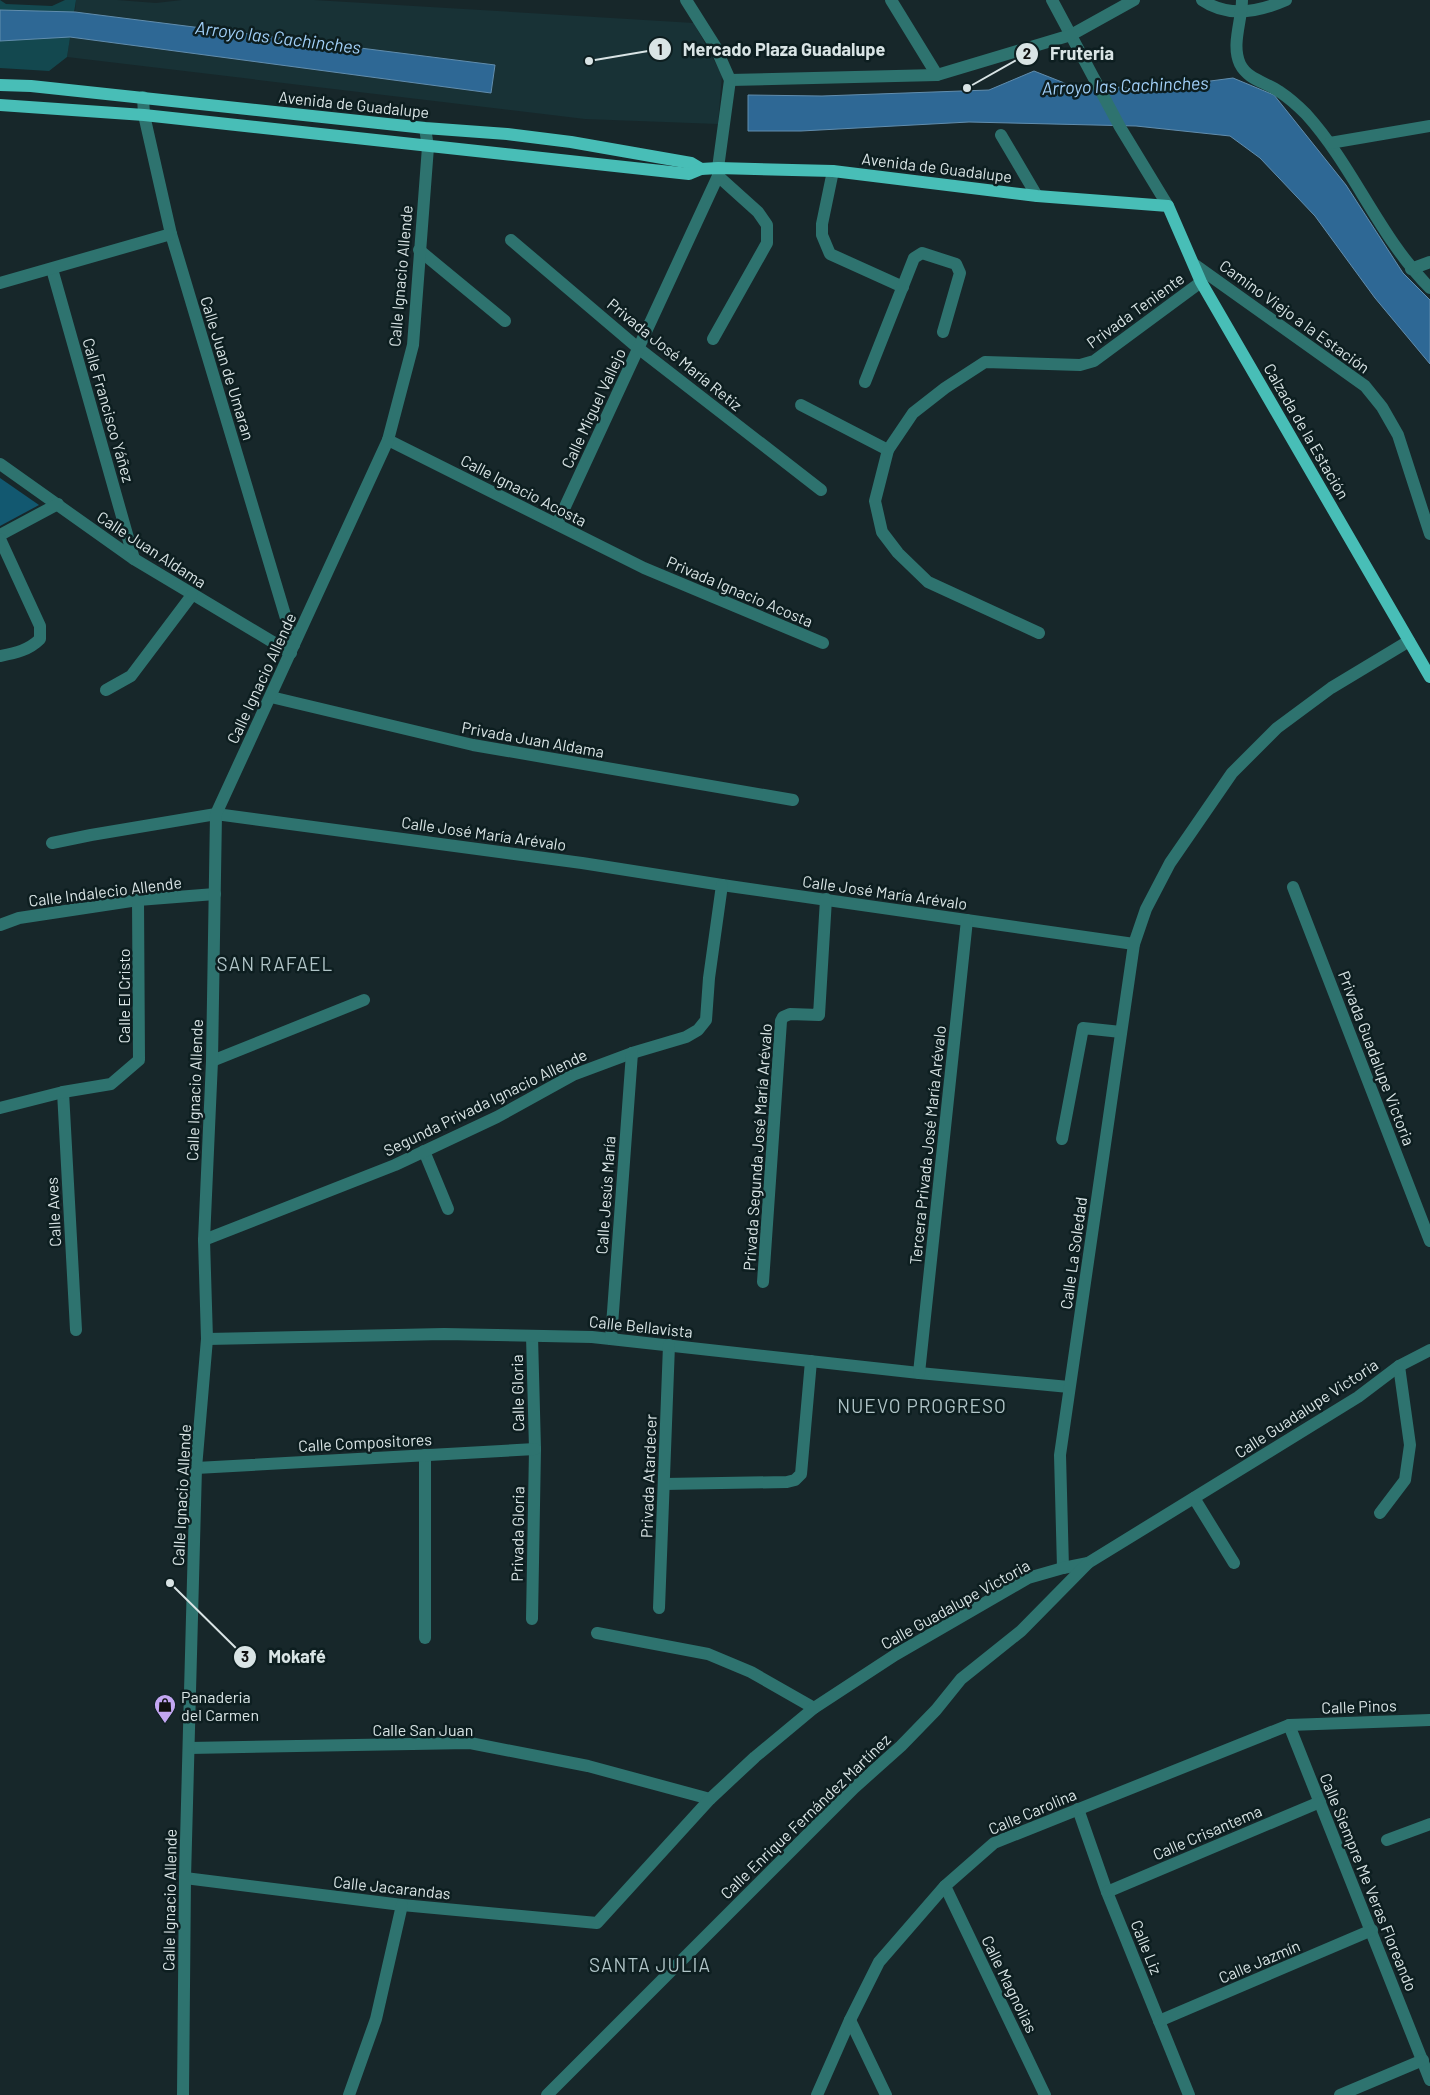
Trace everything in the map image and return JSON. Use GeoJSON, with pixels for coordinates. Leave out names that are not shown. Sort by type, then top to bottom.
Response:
{"type":"FeatureCollection","features":[{"type":"Feature","properties":{"kind":"main road","name":"Avenida de Guadalupe"},"geometry":{"type":"LineString","coordinates":[[0,85],[31,86],[426,128],[507,134],[571,142],[691,163],[701,169],[718,172],[833,171],[1037,196],[1168,206]]}},
{"type":"Feature","properties":{"kind":"main road","name":"Avenida de Guadalupe"},"geometry":{"type":"LineString","coordinates":[[0,105],[144,115],[689,174],[701,169]]}},
{"type":"Feature","properties":{"kind":"main road","name":"Calzada de la Estación"},"geometry":{"type":"LineString","coordinates":[[1168,206],[1202,282],[1428,673],[1430,684]]}},
{"type":"Feature","properties":{"kind":"street"},"geometry":{"type":"LineString","coordinates":[[686,0],[715,46],[729,84],[938,75],[1070,34],[1134,0]]}},
{"type":"Feature","properties":{"kind":"street"},"geometry":{"type":"LineString","coordinates":[[891,0],[938,75]]}},
{"type":"Feature","properties":{"kind":"street"},"geometry":{"type":"LineString","coordinates":[[1052,0],[1120,127],[1168,206]]}},
{"type":"Feature","properties":{"kind":"street"},"geometry":{"type":"LineString","coordinates":[[1202,0],[1223,11],[1242,6],[1261,9],[1286,0]]}},
{"type":"Feature","properties":{"kind":"street"},"geometry":{"type":"LineString","coordinates":[[1242,6],[1236,51],[1240,66],[1251,78],[1279,91],[1305,113],[1351,174],[1381,226],[1411,269],[1430,288]]}},
{"type":"Feature","properties":{"kind":"street","name":"Calle Miguel Vallejo"},"geometry":{"type":"LineString","coordinates":[[557,524],[718,172],[729,84]]}},
{"type":"Feature","properties":{"kind":"street","name":"Calle Juan de Umaran"},"geometry":{"type":"LineString","coordinates":[[143,97],[144,115],[171,234],[292,649]]}},
{"type":"Feature","properties":{"kind":"street"},"geometry":{"type":"LineString","coordinates":[[1330,144],[1430,126]]}},
{"type":"Feature","properties":{"kind":"street","name":"Calle Ignacio Allende"},"geometry":{"type":"LineString","coordinates":[[183,2095],[185,1878],[196,1468],[207,1339],[204,1240],[212,1061],[216,814],[388,440],[413,345],[428,147],[426,128]]}},
{"type":"Feature","properties":{"kind":"street"},"geometry":{"type":"LineString","coordinates":[[1001,135],[1037,196]]}},
{"type":"Feature","properties":{"kind":"street"},"geometry":{"type":"LineString","coordinates":[[833,171],[822,224],[822,235],[830,254],[903,287]]}},
{"type":"Feature","properties":{"kind":"street"},"geometry":{"type":"LineString","coordinates":[[713,339],[767,243],[768,225],[758,212],[718,172]]}},
{"type":"Feature","properties":{"kind":"street"},"geometry":{"type":"LineString","coordinates":[[0,283],[171,234]]}},
{"type":"Feature","properties":{"kind":"street","name":"Privada José María Retiz"},"geometry":{"type":"LineString","coordinates":[[511,240],[638,348],[821,490]]}},
{"type":"Feature","properties":{"kind":"street"},"geometry":{"type":"LineString","coordinates":[[419,250],[505,322]]}},
{"type":"Feature","properties":{"kind":"street"},"geometry":{"type":"LineString","coordinates":[[865,382],[914,258],[922,253],[956,264],[960,273],[943,332]]}},
{"type":"Feature","properties":{"kind":"street"},"geometry":{"type":"LineString","coordinates":[[1411,269],[1430,262]]}},
{"type":"Feature","properties":{"kind":"street","name":"Camino Viejo a la Estación"},"geometry":{"type":"LineString","coordinates":[[1195,265],[1365,386],[1382,407],[1398,435],[1430,534]]}},
{"type":"Feature","properties":{"kind":"street","name":"Calle Francisco Yáñez"},"geometry":{"type":"LineString","coordinates":[[52,269],[134,559]]}},
{"type":"Feature","properties":{"kind":"street","name":"Privada Teniente"},"geometry":{"type":"LineString","coordinates":[[1039,634],[928,582],[898,553],[882,532],[876,501],[888,450],[913,413],[985,362],[1080,365],[1094,361],[1202,282]]}},
{"type":"Feature","properties":{"kind":"street"},"geometry":{"type":"LineString","coordinates":[[801,405],[888,450]]}},
{"type":"Feature","properties":{"kind":"street","name":"Calle Ignacio Acosta"},"geometry":{"type":"LineString","coordinates":[[388,440],[644,568]]}},
{"type":"Feature","properties":{"kind":"street","name":"Calle Juan Aldama"},"geometry":{"type":"LineString","coordinates":[[0,464],[134,559],[192,595],[292,649]]}},
{"type":"Feature","properties":{"kind":"street"},"geometry":{"type":"LineString","coordinates":[[0,656],[20,652],[33,646],[40,639],[40,626],[0,537],[58,504]]}},
{"type":"Feature","properties":{"kind":"street","name":"Privada Ignacio Acosta"},"geometry":{"type":"LineString","coordinates":[[644,568],[823,643]]}},
{"type":"Feature","properties":{"kind":"street"},"geometry":{"type":"LineString","coordinates":[[106,690],[131,676],[192,595]]}},
{"type":"Feature","properties":{"kind":"street"},"geometry":{"type":"LineString","coordinates":[[1134,944],[1146,909],[1170,863],[1232,773],[1277,728],[1331,688],[1409,641]]}},
{"type":"Feature","properties":{"kind":"street","name":"Privada Juan Aldama"},"geometry":{"type":"LineString","coordinates":[[271,697],[473,746],[793,800]]}},
{"type":"Feature","properties":{"kind":"street","name":"Calle José María Arévalo"},"geometry":{"type":"LineString","coordinates":[[52,843],[216,814],[582,863],[1134,944]]}},
{"type":"Feature","properties":{"kind":"street","name":"Segunda Privada Ignacio Allende"},"geometry":{"type":"LineString","coordinates":[[204,1240],[424,1152],[497,1117],[573,1075],[632,1053],[686,1037],[698,1030],[706,1020],[709,978],[722,885]]}},
{"type":"Feature","properties":{"kind":"street","name":"Privada Guadalupe Victoria"},"geometry":{"type":"LineString","coordinates":[[1293,887],[1430,1240]]}},
{"type":"Feature","properties":{"kind":"street","name":"Calle Indalecio Allende"},"geometry":{"type":"LineString","coordinates":[[0,924],[19,918],[138,900],[215,894]]}},
{"type":"Feature","properties":{"kind":"street","name":"Privada Segunda José María Arévalo"},"geometry":{"type":"LineString","coordinates":[[763,1282],[781,1021],[790,1014],[819,1015],[826,899]]}},
{"type":"Feature","properties":{"kind":"street","name":"Calle El Cristo"},"geometry":{"type":"LineString","coordinates":[[0,1108],[63,1092],[112,1084],[140,1060],[138,900]]}},
{"type":"Feature","properties":{"kind":"street","name":"Tercera Privada José María Arévalo"},"geometry":{"type":"LineString","coordinates":[[919,1373],[967,920]]}},
{"type":"Feature","properties":{"kind":"street","name":"Calle La Soledad"},"geometry":{"type":"LineString","coordinates":[[1063,1568],[1060,1455],[1134,944]]}},
{"type":"Feature","properties":{"kind":"street"},"geometry":{"type":"LineString","coordinates":[[212,1061],[364,1000]]}},
{"type":"Feature","properties":{"kind":"street"},"geometry":{"type":"LineString","coordinates":[[1062,1139],[1083,1028],[1121,1032]]}},
{"type":"Feature","properties":{"kind":"street","name":"Calle Jesús María"},"geometry":{"type":"LineString","coordinates":[[611,1339],[632,1053]]}},
{"type":"Feature","properties":{"kind":"street","name":"Calle Aves"},"geometry":{"type":"LineString","coordinates":[[63,1092],[76,1330]]}},
{"type":"Feature","properties":{"kind":"street"},"geometry":{"type":"LineString","coordinates":[[424,1152],[448,1209]]}},
{"type":"Feature","properties":{"kind":"street","name":"Calle Bellavista"},"geometry":{"type":"LineString","coordinates":[[207,1339],[444,1334],[592,1337],[919,1373],[1069,1387]]}},
{"type":"Feature","properties":{"kind":"street","name":"Calle Gloria"},"geometry":{"type":"LineString","coordinates":[[532,1336],[535,1449]]}},
{"type":"Feature","properties":{"kind":"street","name":"Privada Atardecer"},"geometry":{"type":"LineString","coordinates":[[659,1608],[669,1345]]}},
{"type":"Feature","properties":{"kind":"street","name":"Calle Guadalupe Victoria"},"geometry":{"type":"LineString","coordinates":[[597,1924],[710,1799],[755,1757],[814,1708],[895,1655],[1028,1578],[1088,1563],[1358,1397],[1399,1366],[1430,1350]]}},
{"type":"Feature","properties":{"kind":"street"},"geometry":{"type":"LineString","coordinates":[[664,1484],[787,1482],[795,1480],[800,1474],[811,1361]]}},
{"type":"Feature","properties":{"kind":"street"},"geometry":{"type":"LineString","coordinates":[[1380,1514],[1405,1480],[1409,1454],[1410,1445],[1399,1366]]}},
{"type":"Feature","properties":{"kind":"street","name":"Calle Compositores"},"geometry":{"type":"LineString","coordinates":[[196,1468],[535,1449]]}},
{"type":"Feature","properties":{"kind":"street","name":"Privada Gloria"},"geometry":{"type":"LineString","coordinates":[[532,1619],[535,1449]]}},
{"type":"Feature","properties":{"kind":"street"},"geometry":{"type":"LineString","coordinates":[[425,1455],[425,1638]]}},
{"type":"Feature","properties":{"kind":"street"},"geometry":{"type":"LineString","coordinates":[[1194,1498],[1234,1563]]}},
{"type":"Feature","properties":{"kind":"street","name":"Calle Enrique Fernández Martínez"},"geometry":{"type":"LineString","coordinates":[[547,2095],[854,1788],[901,1746],[936,1710],[961,1679],[1022,1631],[1088,1563]]}},
{"type":"Feature","properties":{"kind":"street"},"geometry":{"type":"LineString","coordinates":[[597,1633],[708,1654],[751,1672],[814,1708]]}},
{"type":"Feature","properties":{"kind":"street","name":"Calle Pinos"},"geometry":{"type":"LineString","coordinates":[[1289,1725],[1430,1720]]}},
{"type":"Feature","properties":{"kind":"street","name":"Calle Siempre Me Veras Floreando"},"geometry":{"type":"LineString","coordinates":[[1289,1725],[1430,2080]]}},
{"type":"Feature","properties":{"kind":"street","name":"Calle Carolina"},"geometry":{"type":"LineString","coordinates":[[817,2095],[850,2020],[879,1962],[945,1886],[994,1843],[1289,1725]]}},
{"type":"Feature","properties":{"kind":"street","name":"Calle San Juan"},"geometry":{"type":"LineString","coordinates":[[189,1748],[470,1743],[588,1766],[710,1799]]}},
{"type":"Feature","properties":{"kind":"street","name":"Calle Crisantema"},"geometry":{"type":"LineString","coordinates":[[1108,1892],[1320,1802]]}},
{"type":"Feature","properties":{"kind":"street","name":"Calle Liz"},"geometry":{"type":"LineString","coordinates":[[1078,1809],[1108,1892],[1190,2095]]}},
{"type":"Feature","properties":{"kind":"street"},"geometry":{"type":"LineString","coordinates":[[1387,1840],[1430,1824]]}},
{"type":"Feature","properties":{"kind":"street","name":"Calle Jacarandas"},"geometry":{"type":"LineString","coordinates":[[185,1878],[402,1905],[597,1924]]}},
{"type":"Feature","properties":{"kind":"street","name":"Calle Magnolias"},"geometry":{"type":"LineString","coordinates":[[945,1886],[1045,2095]]}},
{"type":"Feature","properties":{"kind":"street"},"geometry":{"type":"LineString","coordinates":[[349,2095],[376,2019],[402,1905]]}},
{"type":"Feature","properties":{"kind":"street","name":"Calle Jazmín"},"geometry":{"type":"LineString","coordinates":[[1159,2021],[1372,1930]]}},
{"type":"Feature","properties":{"kind":"street"},"geometry":{"type":"LineString","coordinates":[[850,2020],[886,2095]]}},
{"type":"Feature","properties":{"kind":"street"},"geometry":{"type":"LineString","coordinates":[[1340,2095],[1423,2060]]}},
{"type":"Feature","properties":{"kind":"shaded area"},"geometry":{"type":"Polygon","coordinates":[[[0,0],[6,4],[52,6],[65,0],[76,0],[67,57],[49,71],[0,68],[0,0]]]}},
{"type":"Feature","properties":{"kind":"shaded area"},"geometry":{"type":"Polygon","coordinates":[[[76,0],[117,0],[156,3],[182,0],[314,0],[694,23],[722,75],[718,124],[585,119],[67,57],[70,37],[491,93],[495,65],[75,12],[76,0]]]}},
{"type":"Feature","properties":{"kind":"water"},"geometry":{"type":"Polygon","coordinates":[[[0,10],[75,12],[495,65],[491,93],[70,37],[0,41],[0,10]]]}},
{"type":"Feature","properties":{"kind":"water"},"geometry":{"type":"Polygon","coordinates":[[[1034,71],[1067,84],[1150,89],[1233,78],[1274,95],[1346,185],[1403,273],[1430,300],[1430,364],[1375,298],[1315,216],[1260,158],[1230,136],[1136,126],[969,122],[801,131],[748,131],[748,95],[822,96],[989,90],[1034,71]]]}},
{"type":"Feature","properties":{"kind":"building"},"geometry":{"type":"Polygon","coordinates":[[[0,478],[39,505],[0,526],[0,478]]]}},
{"type":"Feature","properties":{"kind":"place","name":"Mercado Plaza Guadalupe"},"geometry":{"type":"Point","coordinates":[589,61]}},
{"type":"Feature","properties":{"kind":"place","name":"Fruteria"},"geometry":{"type":"Point","coordinates":[967,88]}},
{"type":"Feature","properties":{"kind":"place","name":"Mokafé"},"geometry":{"type":"Point","coordinates":[170,1583]}},
{"type":"Feature","properties":{"kind":"place","name":"Panaderia del Carmen"},"geometry":{"type":"Point","coordinates":[165,1724]}},
{"type":"Feature","properties":{"kind":"district","name":"SAN RAFAEL"},"geometry":{"type":"Point","coordinates":[275,963]}},
{"type":"Feature","properties":{"kind":"district","name":"NUEVO PROGRESO"},"geometry":{"type":"Point","coordinates":[922,1405]}},
{"type":"Feature","properties":{"kind":"district","name":"SANTA JULIA"},"geometry":{"type":"Point","coordinates":[650,1964]}},
{"type":"Feature","properties":{"kind":"water label","name":"Arroyo las Cachinches"},"geometry":{"type":"Point","coordinates":[278,37]}},
{"type":"Feature","properties":{"kind":"water label","name":"Arroyo las Cachinches"},"geometry":{"type":"Point","coordinates":[1125,85]}}]}
